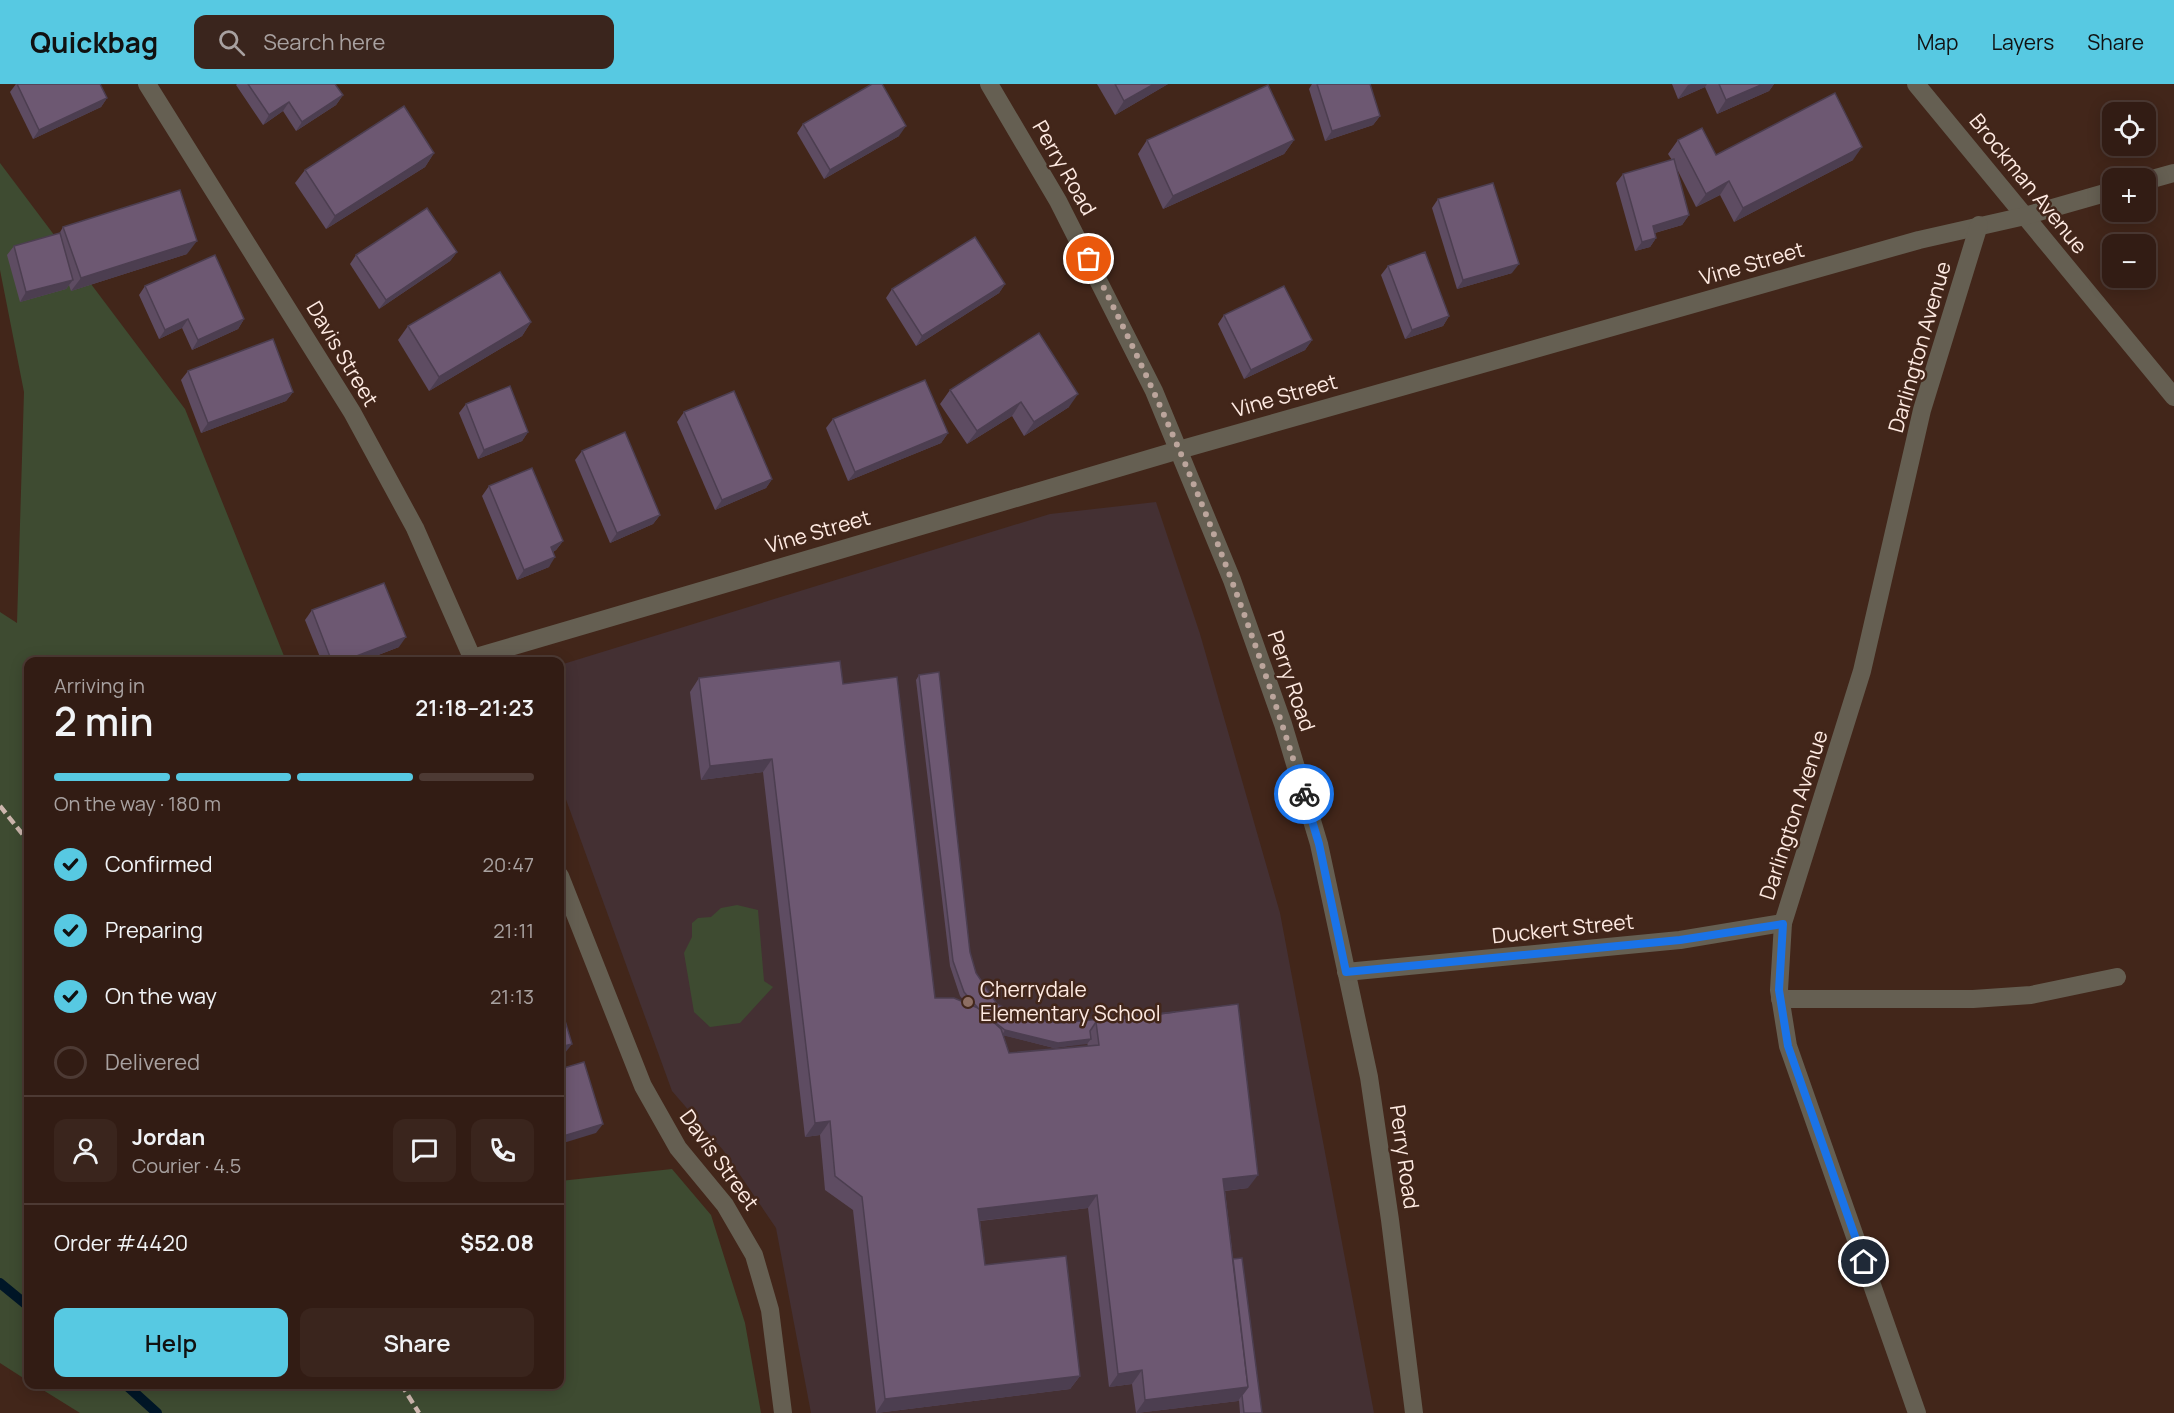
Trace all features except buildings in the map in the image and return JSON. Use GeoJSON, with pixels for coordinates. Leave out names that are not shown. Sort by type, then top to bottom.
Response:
{"type":"FeatureCollection","features":[{"type":"Feature","properties":{"kind":"street","name":"Davis Street"},"geometry":{"type":"LineString","coordinates":[[147,84],[352,412],[415,528],[473,657]]}},
{"type":"Feature","properties":{"kind":"street","name":"Perry Road"},"geometry":{"type":"LineString","coordinates":[[989,84],[1058,201],[1119,317],[1179,450],[1232,580],[1283,724],[1319,844],[1369,1077],[1390,1220],[1414,1413]]}},
{"type":"Feature","properties":{"kind":"street","name":"Brockman Avenue"},"geometry":{"type":"LineString","coordinates":[[1917,84],[2174,397]]}},
{"type":"Feature","properties":{"kind":"street"},"geometry":{"type":"LineString","coordinates":[[2156,178],[2174,172]]}},
{"type":"Feature","properties":{"kind":"street","name":"Vine Street"},"geometry":{"type":"LineString","coordinates":[[484,657],[1179,450],[1979,225],[2025,216],[2102,193]]}},
{"type":"Feature","properties":{"kind":"street","name":"Darlington Avenue"},"geometry":{"type":"LineString","coordinates":[[1917,1413],[1788,1046],[1780,999],[1783,924],[1862,671],[1922,410],[1979,225]]}},
{"type":"Feature","properties":{"kind":"street","name":"Davis Street"},"geometry":{"type":"LineString","coordinates":[[564,886],[643,1086],[678,1148],[725,1205],[754,1255],[770,1310],[783,1413]]}},
{"type":"Feature","properties":{"kind":"street","name":"Duckert Street"},"geometry":{"type":"LineString","coordinates":[[1346,972],[1680,940],[1783,924]]}},
{"type":"Feature","properties":{"kind":"street"},"geometry":{"type":"LineString","coordinates":[[1780,999],[1973,999],[2031,995],[2117,977]]}},
{"type":"Feature","properties":{"kind":"shaded area","name":"Cherrydale Elementary School"},"geometry":{"type":"Polygon","coordinates":[[[1156,502],[1200,634],[1280,913],[1374,1413],[811,1413],[776,1228],[723,1150],[672,1091],[564,794],[564,664],[1050,514],[1156,502]]]}},
{"type":"Feature","properties":{"kind":"green space"},"geometry":{"type":"Polygon","coordinates":[[[0,163],[185,409],[284,657],[24,657],[24,1378],[0,1363],[0,612],[17,623],[24,392],[0,270],[0,163]]]}},
{"type":"Feature","properties":{"kind":"green space"},"geometry":{"type":"Polygon","coordinates":[[[737,905],[758,910],[764,981],[773,987],[740,1023],[710,1027],[694,1012],[684,953],[692,937],[692,923],[698,918],[711,917],[721,908],[737,905]]]}},
{"type":"Feature","properties":{"kind":"green space"},"geometry":{"type":"Polygon","coordinates":[[[672,1169],[711,1215],[745,1323],[761,1413],[80,1413],[41,1389],[564,1389],[564,1181],[672,1169]]]}},
{"type":"Feature","properties":{"kind":"waterway"},"geometry":{"type":"LineString","coordinates":[[0,1283],[24,1303]]}},
{"type":"Feature","properties":{"kind":"waterway"},"geometry":{"type":"LineString","coordinates":[[131,1389],[157,1413]]}},
{"type":"Feature","properties":{"kind":"railway"},"geometry":{"type":"LineString","coordinates":[[0,806],[24,836]]}},
{"type":"Feature","properties":{"kind":"railway"},"geometry":{"type":"LineString","coordinates":[[404,1389],[419,1413]]}},
{"type":"Feature","properties":{"kind":"way so far"},"geometry":{"type":"LineString","coordinates":[[1089,259],[1154,390],[1232,580],[1283,724],[1304,794]]}},
{"type":"Feature","properties":{"kind":"place","name":"Cherrydale Elementary School"},"geometry":{"type":"Point","coordinates":[968,1002]}},
{"type":"Feature","properties":{"kind":"route"},"geometry":{"type":"LineString","coordinates":[[1304,794],[1319,844],[1346,972],[1680,940],[1783,924],[1779,990],[1781,1016],[1788,1046],[1864,1262]]}}]}
